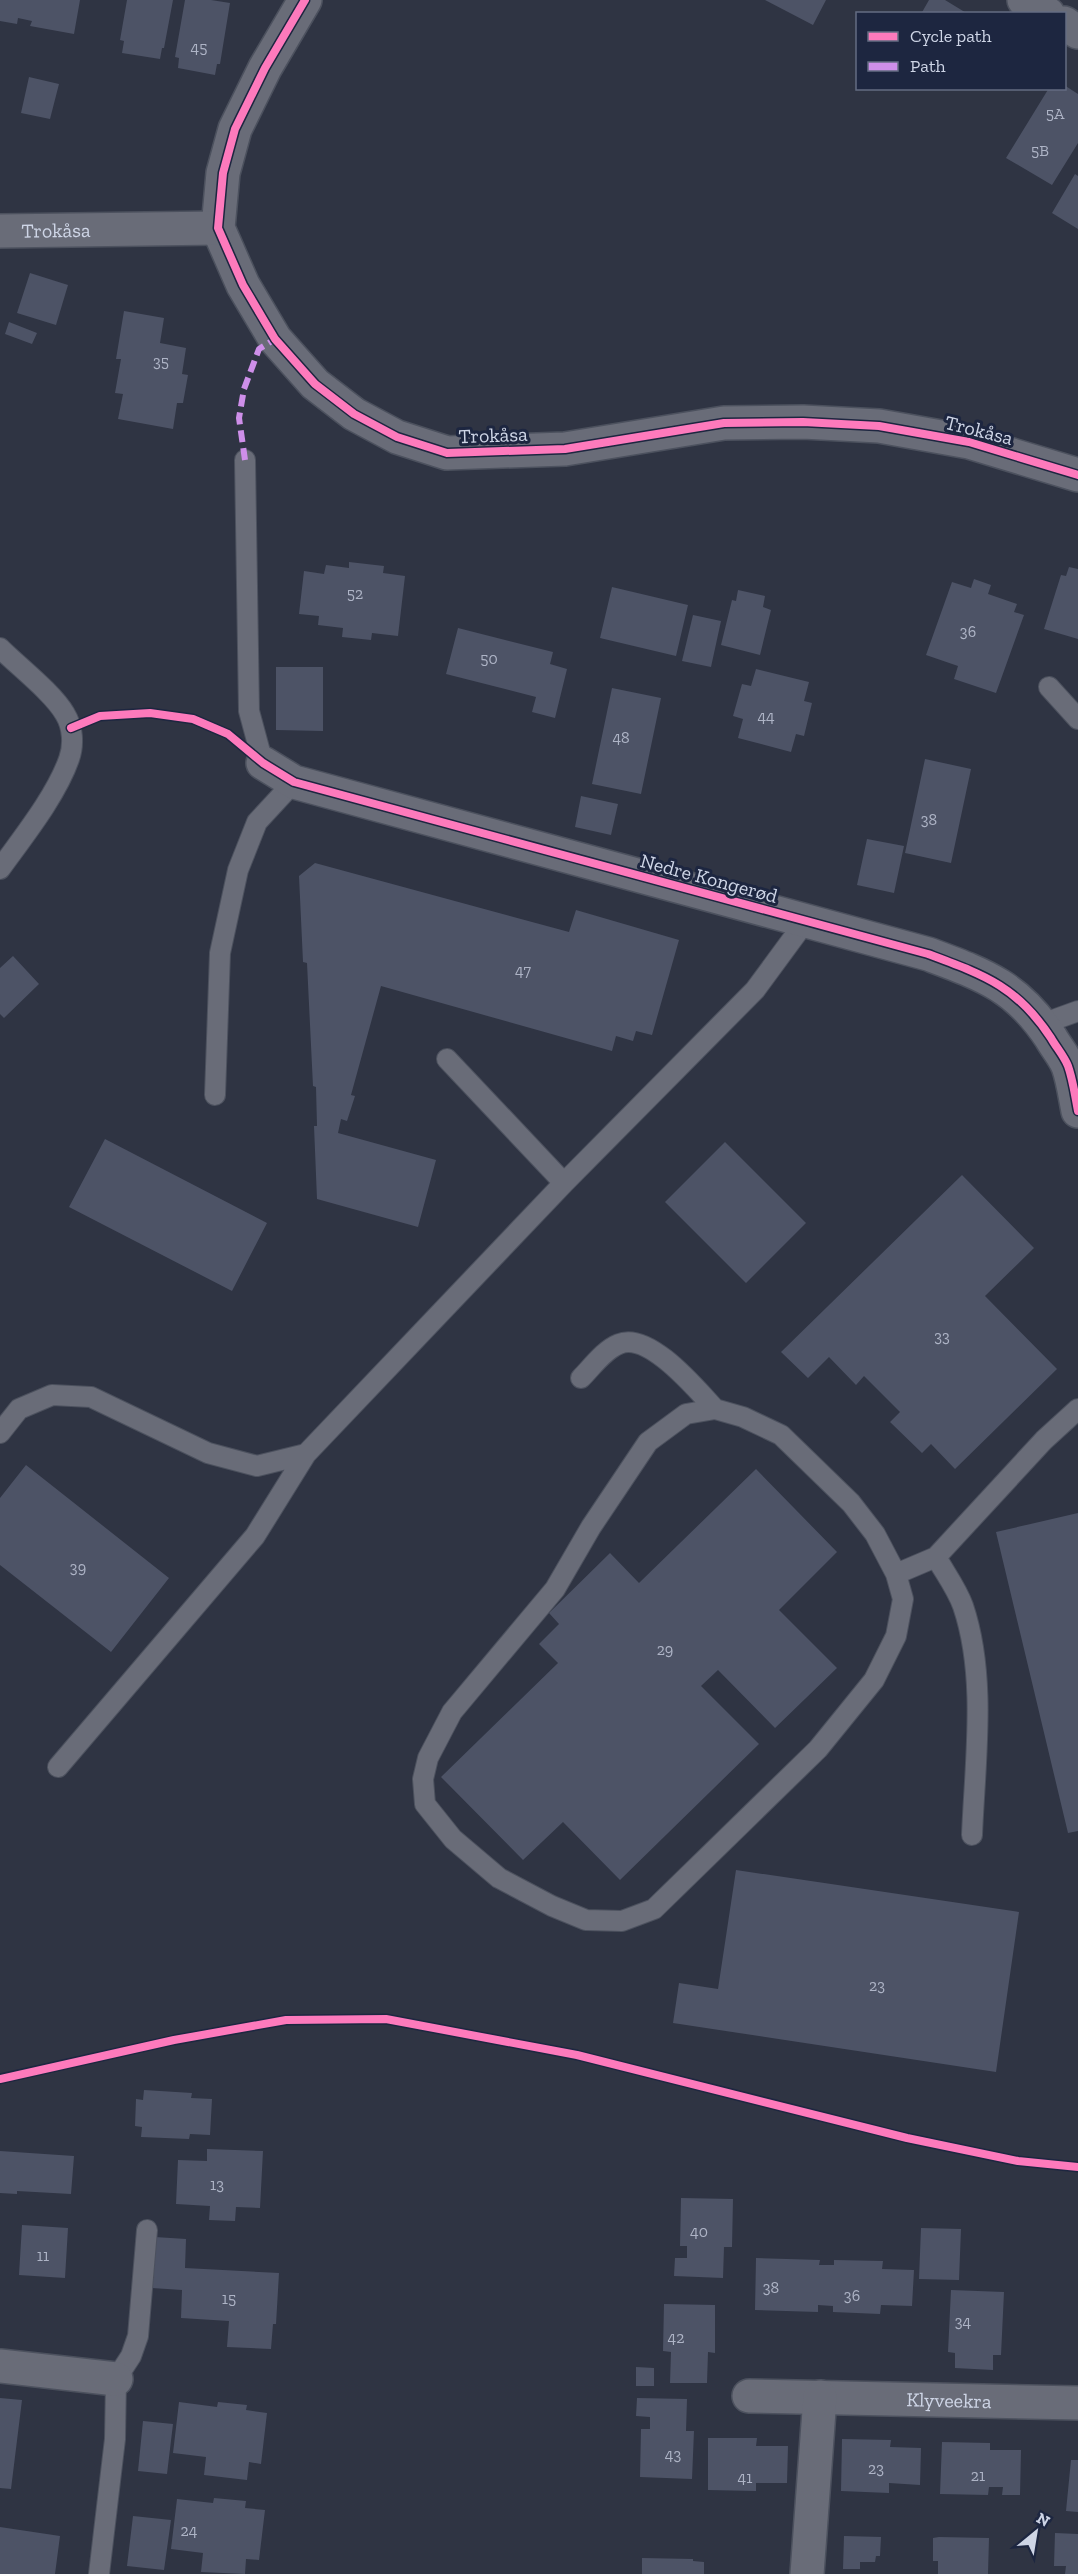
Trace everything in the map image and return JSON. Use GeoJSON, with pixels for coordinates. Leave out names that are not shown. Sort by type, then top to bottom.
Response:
{"type":"FeatureCollection","features":[{"type":"Feature","properties":{"kind":"street","name":"Trokåsa"},"geometry":{"type":"LineString","coordinates":[[305,0],[266,68],[235,129],[223,173],[218,228],[243,285],[275,339],[315,384],[354,414],[397,437],[447,453],[565,448],[724,423],[803,422],[879,426],[969,442],[1078,475]]}},
{"type":"Feature","properties":{"kind":"street"},"geometry":{"type":"LineString","coordinates":[[1024,0],[1045,12]]}},
{"type":"Feature","properties":{"kind":"street","name":"Trokåsa"},"geometry":{"type":"LineString","coordinates":[[0,231],[218,228]]}},
{"type":"Feature","properties":{"kind":"street","name":"Nedre Kongerød"},"geometry":{"type":"LineString","coordinates":[[263,764],[294,782],[928,954],[973,970],[1005,987],[1027,1005],[1042,1024],[1068,1065],[1078,1111]]}},
{"type":"Feature","properties":{"kind":"street"},"geometry":{"type":"LineString","coordinates":[[0,2366],[116,2379]]}},
{"type":"Feature","properties":{"kind":"street","name":"Klyveekra"},"geometry":{"type":"LineString","coordinates":[[749,2396],[1078,2403]]}},
{"type":"Feature","properties":{"kind":"street"},"geometry":{"type":"LineString","coordinates":[[807,2574],[820,2397]]}},
{"type":"Feature","properties":{"kind":"lane"},"geometry":{"type":"LineString","coordinates":[[245,460],[249,711],[263,764]]}},
{"type":"Feature","properties":{"kind":"lane"},"geometry":{"type":"LineString","coordinates":[[0,648],[61,708],[69,722],[72,744],[70,758],[49,797],[0,869]]}},
{"type":"Feature","properties":{"kind":"lane"},"geometry":{"type":"LineString","coordinates":[[1049,687],[1078,718]]}},
{"type":"Feature","properties":{"kind":"lane"},"geometry":{"type":"LineString","coordinates":[[215,1095],[220,952],[238,870],[257,822],[294,782]]}},
{"type":"Feature","properties":{"kind":"lane"},"geometry":{"type":"LineString","coordinates":[[58,1767],[255,1536],[306,1455],[564,1183],[754,990],[806,921]]}},
{"type":"Feature","properties":{"kind":"lane"},"geometry":{"type":"LineString","coordinates":[[1042,1024],[1078,1011]]}},
{"type":"Feature","properties":{"kind":"lane"},"geometry":{"type":"LineString","coordinates":[[447,1059],[564,1183]]}},
{"type":"Feature","properties":{"kind":"lane"},"geometry":{"type":"LineString","coordinates":[[581,1378],[611,1348],[622,1342],[638,1344],[668,1358],[715,1409]]}},
{"type":"Feature","properties":{"kind":"lane"},"geometry":{"type":"LineString","coordinates":[[0,1433],[19,1409],[52,1395],[90,1397],[208,1453],[257,1466],[306,1455]]}},
{"type":"Feature","properties":{"kind":"lane"},"geometry":{"type":"LineString","coordinates":[[715,1409],[743,1417],[781,1435],[851,1503],[875,1534],[896,1574],[903,1599],[896,1635],[874,1680],[818,1749],[654,1909],[622,1921],[586,1920],[552,1906],[499,1878],[453,1839],[425,1804],[423,1779],[428,1758],[452,1712],[555,1589],[591,1527],[648,1442],[686,1414],[715,1409]]}},
{"type":"Feature","properties":{"kind":"lane"},"geometry":{"type":"LineString","coordinates":[[896,1574],[936,1557],[1044,1440],[1078,1410]]}},
{"type":"Feature","properties":{"kind":"lane"},"geometry":{"type":"LineString","coordinates":[[936,1557],[962,1604],[974,1647],[977,1691],[972,1835]]}},
{"type":"Feature","properties":{"kind":"lane"},"geometry":{"type":"LineString","coordinates":[[99,2574],[115,2439],[116,2379],[131,2356],[138,2336],[147,2230]]}},
{"type":"Feature","properties":{"kind":"building"},"geometry":{"type":"Polygon","coordinates":[[[0,0],[80,0],[74,34],[30,26],[32,21],[18,18],[17,24],[0,21],[0,0]]]}},
{"type":"Feature","properties":{"kind":"building"},"geometry":{"type":"Polygon","coordinates":[[[127,0],[173,0],[160,59],[122,53],[124,41],[120,40],[127,0]]]}},
{"type":"Feature","properties":{"kind":"building"},"geometry":{"type":"Polygon","coordinates":[[[185,0],[230,3],[220,64],[217,64],[215,75],[178,68],[179,58],[175,57],[185,0]]]}},
{"type":"Feature","properties":{"kind":"building"},"geometry":{"type":"Polygon","coordinates":[[[765,0],[826,0],[813,25],[765,0]]]}},
{"type":"Feature","properties":{"kind":"building"},"geometry":{"type":"Polygon","coordinates":[[[929,0],[945,0],[965,12],[922,12],[929,0]]]}},
{"type":"Feature","properties":{"kind":"building"},"geometry":{"type":"Polygon","coordinates":[[[29,77],[59,84],[50,119],[21,113],[29,77]]]}},
{"type":"Feature","properties":{"kind":"building"},"geometry":{"type":"Polygon","coordinates":[[[1066,86],[1078,94],[1078,143],[1052,185],[1006,158],[1048,90],[1066,90],[1066,86]]]}},
{"type":"Feature","properties":{"kind":"building"},"geometry":{"type":"Polygon","coordinates":[[[1075,174],[1078,176],[1078,229],[1052,213],[1075,174]]]}},
{"type":"Feature","properties":{"kind":"building"},"geometry":{"type":"Polygon","coordinates":[[[30,273],[68,285],[56,325],[17,313],[30,273]]]}},
{"type":"Feature","properties":{"kind":"building"},"geometry":{"type":"Polygon","coordinates":[[[124,311],[164,318],[160,343],[186,348],[182,374],[188,375],[183,403],[177,403],[173,429],[118,419],[123,394],[115,393],[121,359],[116,359],[124,311]]]}},
{"type":"Feature","properties":{"kind":"building"},"geometry":{"type":"Polygon","coordinates":[[[9,322],[37,333],[32,344],[5,334],[9,322]]]}},
{"type":"Feature","properties":{"kind":"building"},"geometry":{"type":"Polygon","coordinates":[[[349,562],[384,566],[383,573],[405,576],[398,636],[372,633],[371,640],[342,637],[343,628],[318,625],[319,616],[299,614],[304,571],[324,574],[326,565],[349,568],[349,562]]]}},
{"type":"Feature","properties":{"kind":"building"},"geometry":{"type":"Polygon","coordinates":[[[1069,567],[1078,569],[1078,639],[1044,629],[1061,575],[1066,576],[1069,567]]]}},
{"type":"Feature","properties":{"kind":"building"},"geometry":{"type":"Polygon","coordinates":[[[974,579],[991,585],[988,594],[1017,604],[1014,612],[1024,615],[996,693],[954,679],[958,666],[926,655],[952,582],[971,588],[974,579]]]}},
{"type":"Feature","properties":{"kind":"building"},"geometry":{"type":"Polygon","coordinates":[[[612,587],[688,605],[676,656],[600,638],[612,587]]]}},
{"type":"Feature","properties":{"kind":"building"},"geometry":{"type":"Polygon","coordinates":[[[738,590],[765,596],[763,607],[771,610],[760,655],[721,645],[732,600],[736,601],[738,590]]]}},
{"type":"Feature","properties":{"kind":"building"},"geometry":{"type":"Polygon","coordinates":[[[693,615],[721,621],[711,667],[682,661],[693,615]]]}},
{"type":"Feature","properties":{"kind":"building"},"geometry":{"type":"Polygon","coordinates":[[[458,628],[553,652],[550,664],[567,669],[555,718],[532,712],[536,697],[446,674],[458,628]]]}},
{"type":"Feature","properties":{"kind":"building"},"geometry":{"type":"Polygon","coordinates":[[[276,667],[323,667],[323,731],[276,730],[276,667]]]}},
{"type":"Feature","properties":{"kind":"building"},"geometry":{"type":"Polygon","coordinates":[[[756,669],[809,682],[804,701],[812,703],[804,736],[796,734],[791,752],[738,738],[743,719],[733,716],[742,684],[751,686],[756,669]]]}},
{"type":"Feature","properties":{"kind":"building"},"geometry":{"type":"Polygon","coordinates":[[[612,688],[661,698],[641,794],[592,784],[612,688]]]}},
{"type":"Feature","properties":{"kind":"building"},"geometry":{"type":"Polygon","coordinates":[[[925,759],[971,769],[951,863],[905,853],[925,759]]]}},
{"type":"Feature","properties":{"kind":"building"},"geometry":{"type":"Polygon","coordinates":[[[581,796],[618,804],[611,835],[575,827],[581,796]]]}},
{"type":"Feature","properties":{"kind":"building"},"geometry":{"type":"Polygon","coordinates":[[[867,839],[904,846],[894,893],[857,885],[867,839]]]}},
{"type":"Feature","properties":{"kind":"building"},"geometry":{"type":"Polygon","coordinates":[[[315,863],[569,932],[576,910],[679,940],[652,1035],[636,1031],[633,1041],[616,1036],[612,1051],[381,986],[351,1095],[355,1096],[347,1121],[341,1119],[338,1133],[436,1160],[418,1227],[317,1199],[314,1126],[317,1126],[316,1087],[313,1086],[307,963],[303,962],[299,876],[315,863]]]}},
{"type":"Feature","properties":{"kind":"building"},"geometry":{"type":"Polygon","coordinates":[[[13,956],[39,984],[4,1018],[0,1014],[0,968],[13,956]]]}},
{"type":"Feature","properties":{"kind":"building"},"geometry":{"type":"Polygon","coordinates":[[[105,1139],[267,1223],[232,1291],[69,1207],[105,1139]]]}},
{"type":"Feature","properties":{"kind":"building"},"geometry":{"type":"Polygon","coordinates":[[[725,1142],[806,1223],[746,1283],[665,1202],[725,1142]]]}},
{"type":"Feature","properties":{"kind":"building"},"geometry":{"type":"Polygon","coordinates":[[[962,1175],[1034,1248],[985,1296],[1057,1369],[955,1469],[931,1444],[922,1453],[890,1422],[900,1412],[864,1376],[856,1385],[829,1357],[808,1378],[781,1352],[962,1175]]]}},
{"type":"Feature","properties":{"kind":"building"},"geometry":{"type":"Polygon","coordinates":[[[26,1465],[169,1578],[111,1652],[0,1565],[0,1498],[26,1465]]]}},
{"type":"Feature","properties":{"kind":"building"},"geometry":{"type":"Polygon","coordinates":[[[756,1469],[837,1552],[779,1610],[837,1668],[775,1728],[718,1670],[701,1686],[759,1744],[620,1880],[563,1822],[523,1860],[441,1777],[558,1663],[539,1644],[559,1624],[549,1613],[610,1553],[639,1583],[756,1469]]]}},
{"type":"Feature","properties":{"kind":"building"},"geometry":{"type":"Polygon","coordinates":[[[1078,1513],[1078,1831],[1068,1833],[996,1532],[1078,1513]]]}},
{"type":"Feature","properties":{"kind":"building"},"geometry":{"type":"Polygon","coordinates":[[[736,1870],[1019,1912],[996,2072],[673,2023],[679,1983],[718,1989],[736,1870]]]}},
{"type":"Feature","properties":{"kind":"building"},"geometry":{"type":"Polygon","coordinates":[[[144,2090],[192,2093],[191,2098],[212,2099],[210,2135],[190,2134],[189,2139],[141,2137],[142,2127],[135,2126],[136,2099],[143,2100],[144,2090]]]}},
{"type":"Feature","properties":{"kind":"building"},"geometry":{"type":"Polygon","coordinates":[[[207,2149],[263,2151],[260,2208],[236,2207],[235,2221],[209,2220],[210,2206],[176,2204],[178,2160],[207,2161],[207,2149]]]}},
{"type":"Feature","properties":{"kind":"building"},"geometry":{"type":"Polygon","coordinates":[[[0,2151],[74,2156],[71,2194],[17,2191],[17,2194],[0,2193],[0,2151]]]}},
{"type":"Feature","properties":{"kind":"building"},"geometry":{"type":"Polygon","coordinates":[[[681,2198],[733,2199],[732,2247],[724,2247],[723,2278],[674,2276],[675,2258],[687,2258],[687,2246],[680,2246],[681,2198]]]}},
{"type":"Feature","properties":{"kind":"building"},"geometry":{"type":"Polygon","coordinates":[[[22,2225],[68,2228],[65,2278],[19,2275],[22,2225]]]}},
{"type":"Feature","properties":{"kind":"building"},"geometry":{"type":"Polygon","coordinates":[[[921,2228],[961,2229],[959,2280],[919,2279],[921,2228]]]}},
{"type":"Feature","properties":{"kind":"building"},"geometry":{"type":"Polygon","coordinates":[[[155,2237],[186,2239],[185,2268],[279,2273],[276,2324],[273,2324],[271,2349],[227,2347],[229,2321],[181,2318],[182,2290],[152,2288],[155,2237]]]}},
{"type":"Feature","properties":{"kind":"building"},"geometry":{"type":"Polygon","coordinates":[[[756,2258],[820,2260],[819,2265],[834,2265],[834,2260],[883,2261],[882,2269],[914,2270],[912,2306],[881,2305],[880,2314],[833,2312],[833,2306],[818,2305],[818,2312],[755,2310],[756,2258]]]}},
{"type":"Feature","properties":{"kind":"building"},"geometry":{"type":"Polygon","coordinates":[[[951,2290],[1004,2292],[1001,2355],[993,2355],[993,2370],[955,2368],[955,2353],[948,2352],[951,2290]]]}},
{"type":"Feature","properties":{"kind":"building"},"geometry":{"type":"Polygon","coordinates":[[[664,2304],[715,2305],[715,2353],[708,2352],[707,2383],[670,2383],[671,2352],[663,2351],[664,2304]]]}},
{"type":"Feature","properties":{"kind":"building"},"geometry":{"type":"Polygon","coordinates":[[[636,2367],[654,2368],[654,2386],[636,2386],[636,2367]]]}},
{"type":"Feature","properties":{"kind":"building"},"geometry":{"type":"Polygon","coordinates":[[[0,2398],[22,2400],[11,2489],[0,2488],[0,2398]]]}},
{"type":"Feature","properties":{"kind":"building"},"geometry":{"type":"Polygon","coordinates":[[[637,2398],[687,2399],[686,2431],[694,2431],[692,2479],[640,2477],[641,2429],[650,2429],[650,2417],[636,2416],[637,2398]]]}},
{"type":"Feature","properties":{"kind":"building"},"geometry":{"type":"Polygon","coordinates":[[[179,2402],[217,2407],[218,2402],[247,2405],[246,2410],[267,2413],[261,2464],[249,2462],[247,2480],[204,2475],[206,2457],[173,2453],[179,2402]]]}},
{"type":"Feature","properties":{"kind":"building"},"geometry":{"type":"Polygon","coordinates":[[[143,2421],[173,2424],[167,2474],[138,2471],[143,2421]]]}},
{"type":"Feature","properties":{"kind":"building"},"geometry":{"type":"Polygon","coordinates":[[[708,2438],[757,2438],[756,2446],[788,2446],[787,2483],[756,2483],[756,2491],[708,2490],[708,2438]]]}},
{"type":"Feature","properties":{"kind":"building"},"geometry":{"type":"Polygon","coordinates":[[[842,2439],[891,2440],[890,2447],[921,2448],[920,2485],[889,2483],[889,2493],[841,2491],[842,2439]]]}},
{"type":"Feature","properties":{"kind":"building"},"geometry":{"type":"Polygon","coordinates":[[[942,2442],[990,2443],[990,2450],[1021,2450],[1020,2495],[1002,2495],[1003,2487],[989,2487],[988,2495],[940,2494],[942,2442]]]}},
{"type":"Feature","properties":{"kind":"building"},"geometry":{"type":"Polygon","coordinates":[[[1071,2460],[1078,2460],[1078,2512],[1066,2511],[1071,2460]]]}},
{"type":"Feature","properties":{"kind":"building"},"geometry":{"type":"Polygon","coordinates":[[[214,2498],[246,2501],[245,2508],[265,2510],[259,2560],[246,2559],[245,2574],[201,2572],[203,2553],[171,2549],[177,2499],[213,2503],[214,2498]]]}},
{"type":"Feature","properties":{"kind":"building"},"geometry":{"type":"Polygon","coordinates":[[[133,2516],[171,2520],[164,2570],[127,2566],[133,2516]]]}},
{"type":"Feature","properties":{"kind":"building"},"geometry":{"type":"Polygon","coordinates":[[[0,2527],[60,2536],[55,2574],[0,2574],[0,2527]]]}},
{"type":"Feature","properties":{"kind":"building"},"geometry":{"type":"Polygon","coordinates":[[[1055,2533],[1078,2534],[1078,2574],[1065,2574],[1066,2566],[1054,2566],[1055,2533]]]}},
{"type":"Feature","properties":{"kind":"building"},"geometry":{"type":"Polygon","coordinates":[[[844,2536],[881,2537],[880,2556],[876,2556],[875,2562],[860,2562],[860,2569],[843,2569],[844,2536]]]}},
{"type":"Feature","properties":{"kind":"building"},"geometry":{"type":"Polygon","coordinates":[[[933,2538],[989,2538],[988,2574],[938,2574],[938,2561],[933,2561],[933,2538]]]}},
{"type":"Feature","properties":{"kind":"building"},"geometry":{"type":"Polygon","coordinates":[[[642,2558],[693,2559],[693,2561],[704,2562],[704,2574],[642,2574],[642,2558]]]}},
{"type":"Feature","properties":{"kind":"marked path"},"geometry":{"type":"LineString","coordinates":[[245,460],[239,418],[244,389],[259,349],[275,339]]}},
{"type":"Feature","properties":{"kind":"cycle path"},"geometry":{"type":"LineString","coordinates":[[305,0],[265,68],[235,129],[223,173],[218,228],[243,285],[275,339],[315,384],[354,414],[397,437],[447,453],[565,449],[724,423],[803,422],[879,426],[969,442],[1078,475]]}},
{"type":"Feature","properties":{"kind":"cycle path"},"geometry":{"type":"LineString","coordinates":[[71,728],[100,716],[150,713],[193,719],[228,734],[263,763],[294,782],[928,954],[998,984],[1025,1006],[1051,1038],[1068,1066],[1078,1111]]}},
{"type":"Feature","properties":{"kind":"cycle path"},"geometry":{"type":"LineString","coordinates":[[0,2079],[174,2040],[286,2020],[386,2019],[577,2055],[907,2138],[1018,2161],[1078,2167]]}}]}
